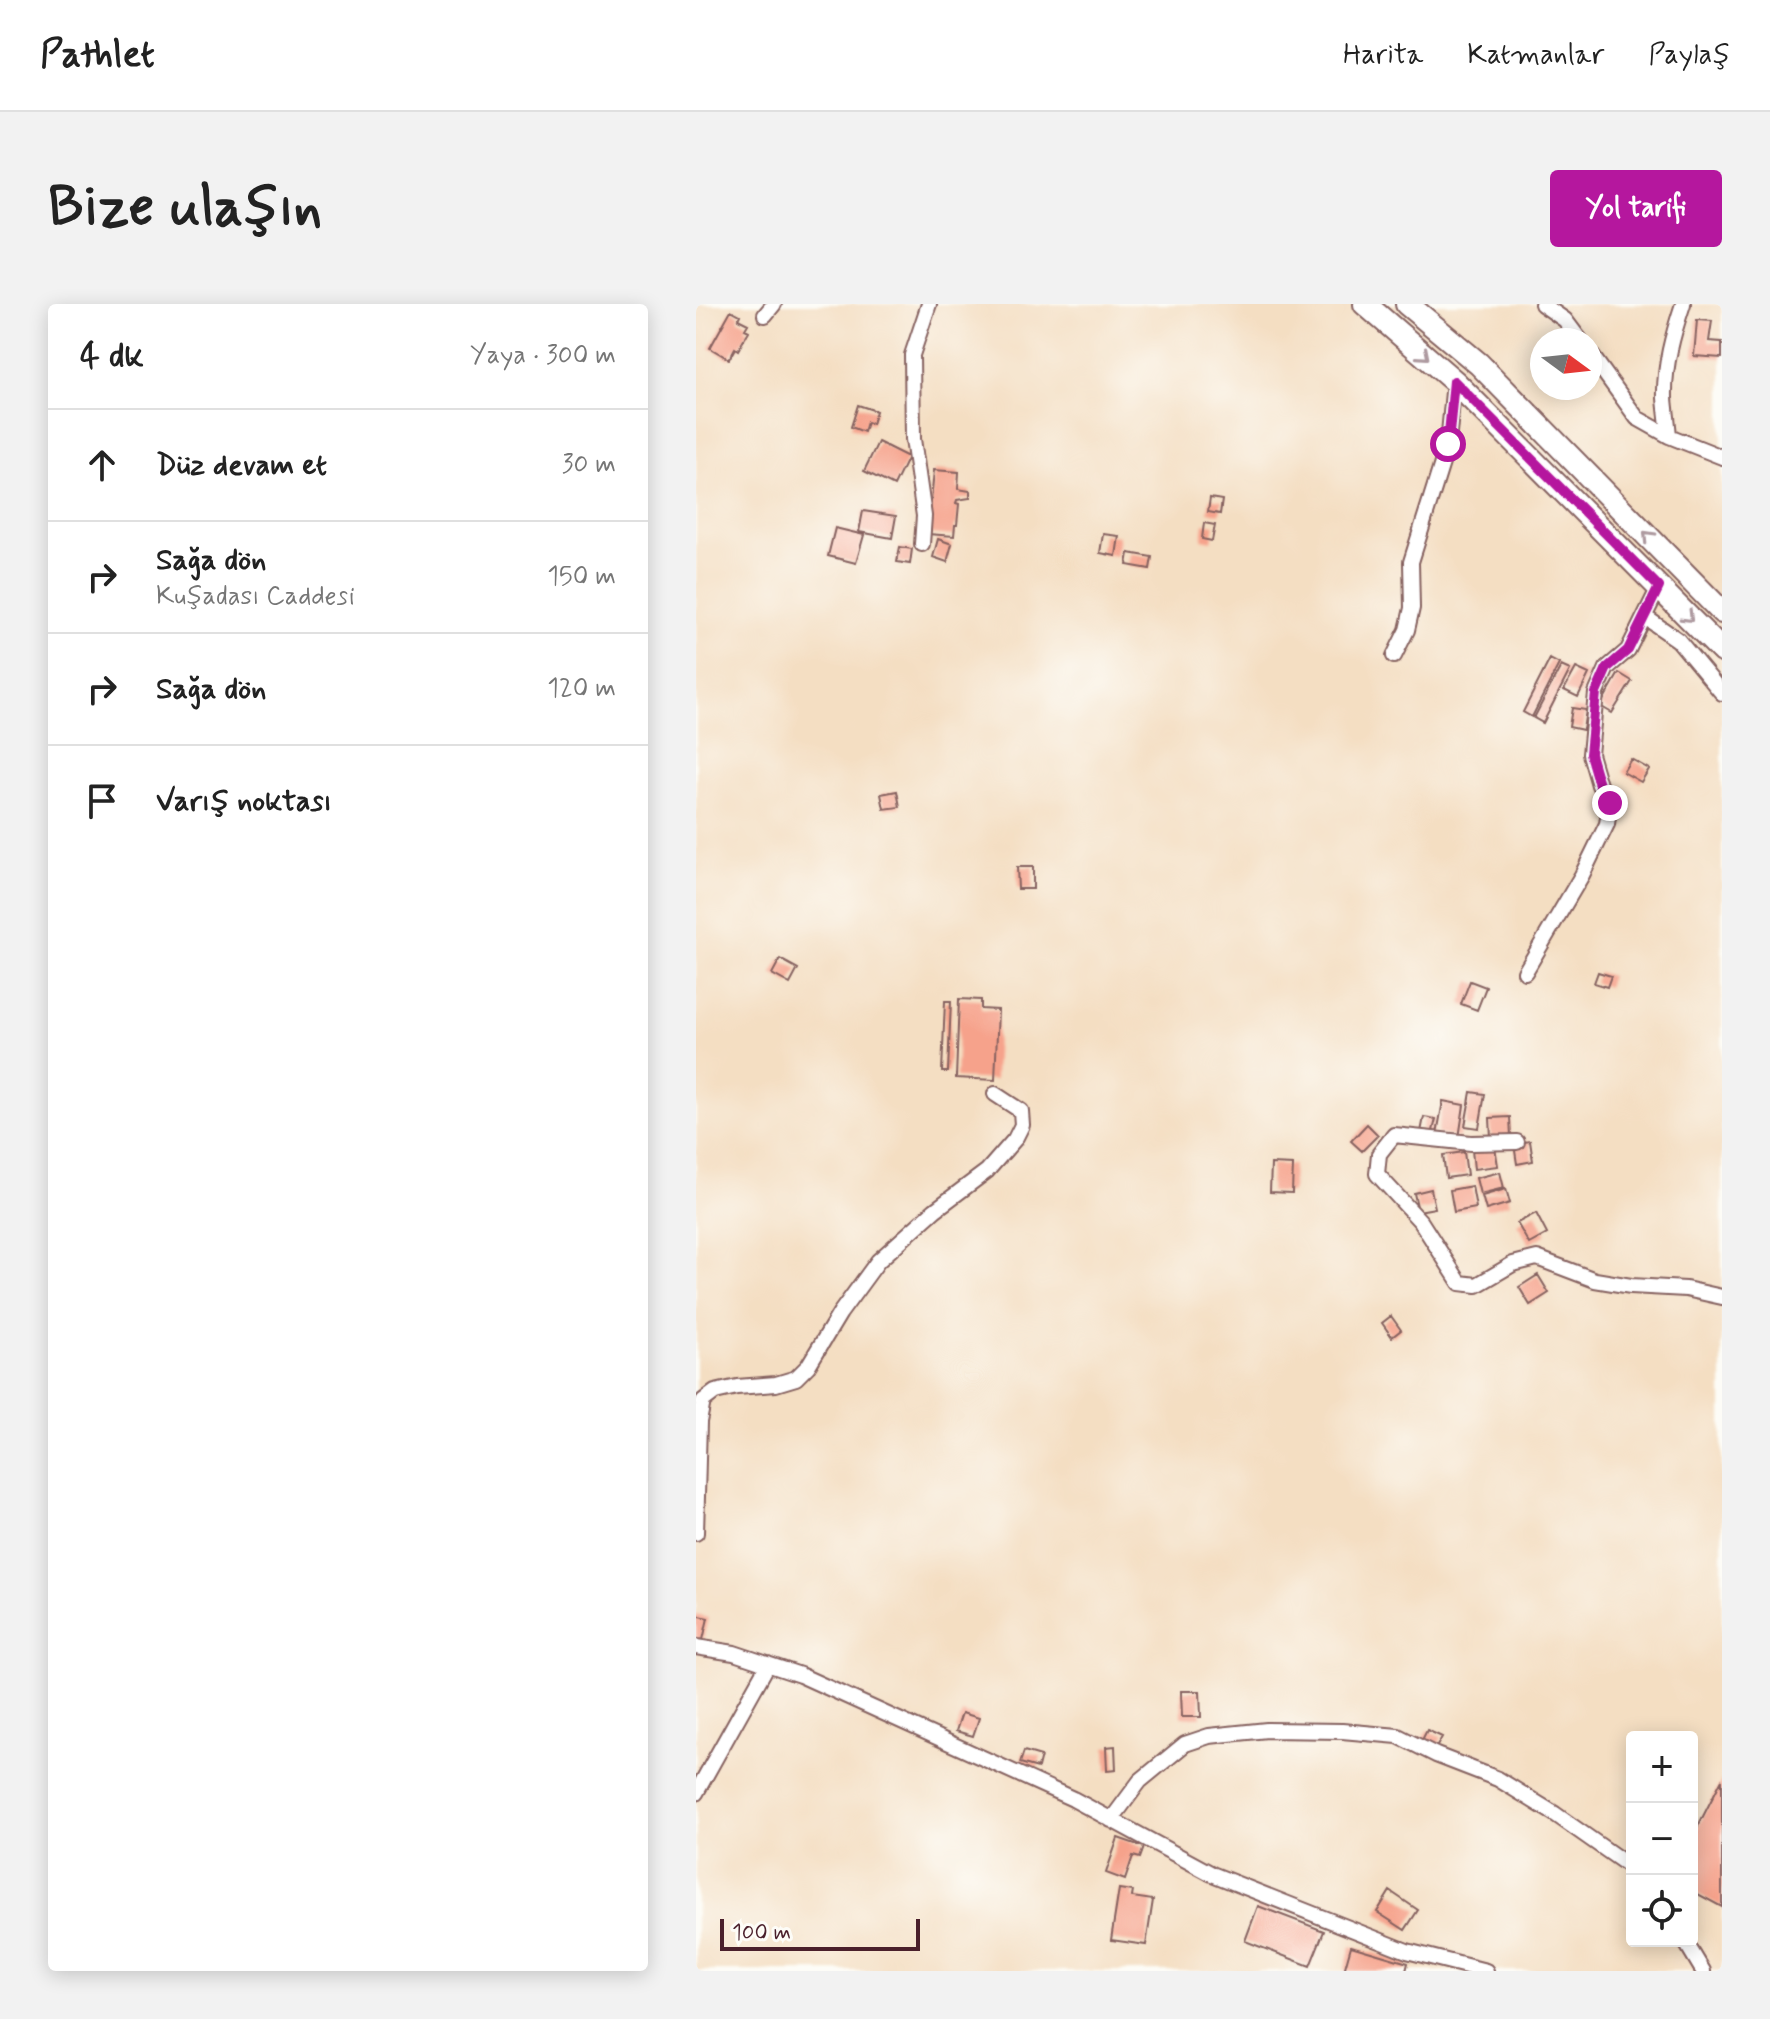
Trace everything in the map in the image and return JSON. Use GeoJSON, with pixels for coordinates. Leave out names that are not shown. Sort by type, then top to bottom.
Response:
{"type":"FeatureCollection","features":[{"type":"Feature","properties":{"kind":"main road"},"geometry":{"type":"LineString","coordinates":[[1365,304],[1454,381],[1722,651]]}},
{"type":"Feature","properties":{"kind":"main road"},"geometry":{"type":"LineString","coordinates":[[1407,304],[1479,364],[1722,612]]}},
{"type":"Feature","properties":{"kind":"street"},"geometry":{"type":"LineString","coordinates":[[922,544],[924,516],[913,439],[912,355],[929,304]]}},
{"type":"Feature","properties":{"kind":"street"},"geometry":{"type":"LineString","coordinates":[[1542,304],[1571,328]]}},
{"type":"Feature","properties":{"kind":"street"},"geometry":{"type":"LineString","coordinates":[[1669,436],[1665,396],[1668,365],[1672,336],[1683,304]]}},
{"type":"Feature","properties":{"kind":"street"},"geometry":{"type":"LineString","coordinates":[[1602,370],[1637,418],[1669,436],[1722,457]]}},
{"type":"Feature","properties":{"kind":"street"},"geometry":{"type":"LineString","coordinates":[[1394,656],[1407,630],[1412,608],[1411,562],[1448,444],[1454,381]]}},
{"type":"Feature","properties":{"kind":"street"},"geometry":{"type":"LineString","coordinates":[[1525,972],[1582,875],[1607,824],[1610,803],[1599,785],[1590,754],[1596,693],[1607,668],[1628,650],[1659,587]]}},
{"type":"Feature","properties":{"kind":"street"},"geometry":{"type":"LineString","coordinates":[[1645,617],[1678,640],[1722,693]]}},
{"type":"Feature","properties":{"kind":"street"},"geometry":{"type":"LineString","coordinates":[[696,1533],[699,1422],[703,1401],[715,1392],[776,1384],[796,1378],[808,1366],[840,1313],[878,1261],[935,1210],[987,1171],[1015,1139],[1022,1125],[1021,1111],[995,1094]]}},
{"type":"Feature","properties":{"kind":"street"},"geometry":{"type":"LineString","coordinates":[[1517,1142],[1471,1143],[1394,1135],[1379,1154],[1377,1174],[1421,1222],[1460,1283],[1477,1285],[1513,1264],[1537,1258],[1595,1280],[1631,1286],[1686,1289],[1722,1297]]}},
{"type":"Feature","properties":{"kind":"street"},"geometry":{"type":"LineString","coordinates":[[696,1647],[734,1653],[800,1675],[1073,1799],[1212,1874],[1407,1951],[1486,1971]]}},
{"type":"Feature","properties":{"kind":"street"},"geometry":{"type":"LineString","coordinates":[[696,1793],[768,1664]]}},
{"type":"Feature","properties":{"kind":"street"},"geometry":{"type":"LineString","coordinates":[[1111,1820],[1140,1781],[1185,1744],[1209,1736],[1267,1730],[1342,1731],[1398,1736],[1436,1755],[1498,1779],[1626,1864]]}},
{"type":"Feature","properties":{"kind":"street"},"geometry":{"type":"LineString","coordinates":[[1689,1947],[1703,1971]]}},
{"type":"Feature","properties":{"kind":"building"},"geometry":{"type":"Polygon","coordinates":[[[731,310],[740,315],[738,319],[748,324],[745,329],[749,331],[729,359],[710,348],[731,310]]]}},
{"type":"Feature","properties":{"kind":"building"},"geometry":{"type":"Polygon","coordinates":[[[1697,320],[1712,321],[1709,341],[1722,342],[1722,358],[1694,356],[1697,320]]]}},
{"type":"Feature","properties":{"kind":"building"},"geometry":{"type":"Polygon","coordinates":[[[858,405],[876,411],[872,424],[867,422],[864,432],[851,427],[858,405]]]}},
{"type":"Feature","properties":{"kind":"building"},"geometry":{"type":"Polygon","coordinates":[[[878,442],[908,457],[894,486],[864,471],[878,442]]]}},
{"type":"Feature","properties":{"kind":"building"},"geometry":{"type":"Polygon","coordinates":[[[934,470],[959,472],[958,489],[970,491],[970,498],[957,500],[954,536],[928,534],[934,470]]]}},
{"type":"Feature","properties":{"kind":"building"},"geometry":{"type":"Polygon","coordinates":[[[1210,498],[1222,500],[1220,514],[1208,512],[1210,498]]]}},
{"type":"Feature","properties":{"kind":"building"},"geometry":{"type":"Polygon","coordinates":[[[863,511],[896,516],[892,538],[859,532],[863,511]]]}},
{"type":"Feature","properties":{"kind":"building"},"geometry":{"type":"Polygon","coordinates":[[[1204,523],[1215,525],[1212,541],[1202,539],[1204,523]]]}},
{"type":"Feature","properties":{"kind":"building"},"geometry":{"type":"Polygon","coordinates":[[[835,528],[864,535],[856,563],[828,556],[835,528]]]}},
{"type":"Feature","properties":{"kind":"building"},"geometry":{"type":"Polygon","coordinates":[[[1103,534],[1119,536],[1116,556],[1100,553],[1103,534]]]}},
{"type":"Feature","properties":{"kind":"building"},"geometry":{"type":"Polygon","coordinates":[[[938,539],[952,544],[947,562],[933,557],[938,539]]]}},
{"type":"Feature","properties":{"kind":"building"},"geometry":{"type":"Polygon","coordinates":[[[900,547],[912,549],[910,564],[897,562],[900,547]]]}},
{"type":"Feature","properties":{"kind":"building"},"geometry":{"type":"Polygon","coordinates":[[[1129,553],[1152,557],[1150,569],[1127,565],[1129,553]]]}},
{"type":"Feature","properties":{"kind":"building"},"geometry":{"type":"Polygon","coordinates":[[[1550,659],[1559,664],[1532,717],[1523,712],[1550,659]]]}},
{"type":"Feature","properties":{"kind":"building"},"geometry":{"type":"Polygon","coordinates":[[[1561,666],[1570,670],[1543,723],[1534,718],[1561,666]]]}},
{"type":"Feature","properties":{"kind":"building"},"geometry":{"type":"Polygon","coordinates":[[[1576,668],[1589,674],[1578,697],[1564,690],[1576,668]]]}},
{"type":"Feature","properties":{"kind":"building"},"geometry":{"type":"Polygon","coordinates":[[[1619,673],[1632,681],[1612,713],[1600,706],[1619,673]]]}},
{"type":"Feature","properties":{"kind":"building"},"geometry":{"type":"Polygon","coordinates":[[[1572,708],[1586,710],[1583,730],[1569,727],[1572,708]]]}},
{"type":"Feature","properties":{"kind":"building"},"geometry":{"type":"Polygon","coordinates":[[[1631,759],[1649,769],[1641,782],[1623,772],[1631,759]]]}},
{"type":"Feature","properties":{"kind":"building"},"geometry":{"type":"Polygon","coordinates":[[[897,791],[900,807],[884,809],[881,794],[897,791]]]}},
{"type":"Feature","properties":{"kind":"building"},"geometry":{"type":"Polygon","coordinates":[[[1017,867],[1033,867],[1033,889],[1018,889],[1017,867]]]}},
{"type":"Feature","properties":{"kind":"building"},"geometry":{"type":"Polygon","coordinates":[[[780,959],[798,969],[790,984],[772,974],[780,959]]]}},
{"type":"Feature","properties":{"kind":"building"},"geometry":{"type":"Polygon","coordinates":[[[1598,972],[1611,976],[1607,987],[1594,983],[1598,972]]]}},
{"type":"Feature","properties":{"kind":"building"},"geometry":{"type":"Polygon","coordinates":[[[1470,981],[1486,987],[1477,1010],[1461,1004],[1470,981]]]}},
{"type":"Feature","properties":{"kind":"building"},"geometry":{"type":"Polygon","coordinates":[[[959,999],[981,1000],[981,1009],[998,1010],[995,1080],[956,1078],[959,999]]]}},
{"type":"Feature","properties":{"kind":"building"},"geometry":{"type":"Polygon","coordinates":[[[945,1001],[951,1001],[948,1072],[942,1072],[945,1001]]]}},
{"type":"Feature","properties":{"kind":"building"},"geometry":{"type":"Polygon","coordinates":[[[1471,1092],[1485,1094],[1479,1128],[1465,1126],[1471,1092]]]}},
{"type":"Feature","properties":{"kind":"building"},"geometry":{"type":"Polygon","coordinates":[[[1443,1101],[1464,1105],[1459,1138],[1437,1134],[1443,1101]]]}},
{"type":"Feature","properties":{"kind":"building"},"geometry":{"type":"Polygon","coordinates":[[[1424,1117],[1436,1119],[1432,1135],[1421,1132],[1424,1117]]]}},
{"type":"Feature","properties":{"kind":"building"},"geometry":{"type":"Polygon","coordinates":[[[1510,1117],[1511,1137],[1491,1138],[1490,1118],[1510,1117]]]}},
{"type":"Feature","properties":{"kind":"building"},"geometry":{"type":"Polygon","coordinates":[[[1367,1124],[1378,1135],[1362,1151],[1351,1141],[1367,1124]]]}},
{"type":"Feature","properties":{"kind":"building"},"geometry":{"type":"Polygon","coordinates":[[[1530,1141],[1533,1161],[1517,1164],[1514,1144],[1530,1141]]]}},
{"type":"Feature","properties":{"kind":"building"},"geometry":{"type":"Polygon","coordinates":[[[1495,1147],[1498,1166],[1474,1169],[1472,1150],[1495,1147]]]}},
{"type":"Feature","properties":{"kind":"building"},"geometry":{"type":"Polygon","coordinates":[[[1464,1152],[1467,1175],[1446,1178],[1443,1155],[1464,1152]]]}},
{"type":"Feature","properties":{"kind":"building"},"geometry":{"type":"Polygon","coordinates":[[[1271,1164],[1293,1165],[1292,1193],[1270,1192],[1271,1164]]]}},
{"type":"Feature","properties":{"kind":"building"},"geometry":{"type":"Polygon","coordinates":[[[1500,1172],[1504,1188],[1480,1194],[1476,1178],[1500,1172]]]}},
{"type":"Feature","properties":{"kind":"building"},"geometry":{"type":"Polygon","coordinates":[[[1472,1186],[1476,1208],[1454,1212],[1450,1190],[1472,1186]]]}},
{"type":"Feature","properties":{"kind":"building"},"geometry":{"type":"Polygon","coordinates":[[[1431,1189],[1435,1208],[1418,1211],[1414,1193],[1431,1189]]]}},
{"type":"Feature","properties":{"kind":"building"},"geometry":{"type":"Polygon","coordinates":[[[1506,1189],[1510,1203],[1486,1210],[1482,1196],[1506,1189]]]}},
{"type":"Feature","properties":{"kind":"building"},"geometry":{"type":"Polygon","coordinates":[[[1536,1213],[1547,1234],[1529,1244],[1517,1223],[1536,1213]]]}},
{"type":"Feature","properties":{"kind":"building"},"geometry":{"type":"Polygon","coordinates":[[[1538,1275],[1549,1293],[1530,1305],[1519,1287],[1538,1275]]]}},
{"type":"Feature","properties":{"kind":"building"},"geometry":{"type":"Polygon","coordinates":[[[1391,1316],[1401,1330],[1392,1337],[1382,1323],[1391,1316]]]}},
{"type":"Feature","properties":{"kind":"building"},"geometry":{"type":"Polygon","coordinates":[[[696,1615],[708,1618],[703,1640],[696,1639],[696,1615]]]}},
{"type":"Feature","properties":{"kind":"building"},"geometry":{"type":"Polygon","coordinates":[[[1181,1691],[1200,1691],[1201,1717],[1182,1717],[1181,1691]]]}},
{"type":"Feature","properties":{"kind":"building"},"geometry":{"type":"Polygon","coordinates":[[[962,1713],[979,1718],[973,1736],[956,1731],[962,1713]]]}},
{"type":"Feature","properties":{"kind":"building"},"geometry":{"type":"Polygon","coordinates":[[[1427,1730],[1442,1737],[1436,1748],[1422,1740],[1427,1730]]]}},
{"type":"Feature","properties":{"kind":"building"},"geometry":{"type":"Polygon","coordinates":[[[1115,1746],[1116,1770],[1107,1771],[1106,1747],[1115,1746]]]}},
{"type":"Feature","properties":{"kind":"building"},"geometry":{"type":"Polygon","coordinates":[[[1024,1751],[1041,1756],[1038,1768],[1020,1763],[1024,1751]]]}},
{"type":"Feature","properties":{"kind":"building"},"geometry":{"type":"Polygon","coordinates":[[[1722,1779],[1722,1907],[1698,1894],[1698,1826],[1722,1779]]]}},
{"type":"Feature","properties":{"kind":"building"},"geometry":{"type":"Polygon","coordinates":[[[1118,1838],[1144,1847],[1140,1858],[1133,1856],[1125,1880],[1106,1873],[1118,1838]]]}},
{"type":"Feature","properties":{"kind":"building"},"geometry":{"type":"Polygon","coordinates":[[[1119,1889],[1133,1891],[1132,1897],[1153,1900],[1146,1945],[1111,1940],[1119,1889]]]}},
{"type":"Feature","properties":{"kind":"building"},"geometry":{"type":"Polygon","coordinates":[[[1390,1891],[1418,1910],[1405,1930],[1377,1912],[1390,1891]]]}},
{"type":"Feature","properties":{"kind":"building"},"geometry":{"type":"Polygon","coordinates":[[[1258,1906],[1324,1931],[1310,1966],[1245,1941],[1258,1906]]]}},
{"type":"Feature","properties":{"kind":"building"},"geometry":{"type":"Polygon","coordinates":[[[1351,1946],[1408,1963],[1406,1971],[1344,1971],[1351,1946]]]}},
{"type":"Feature","properties":{"kind":"route"},"geometry":{"type":"LineString","coordinates":[[1448,444],[1454,381],[1659,587],[1628,650],[1607,668],[1596,693],[1590,754],[1599,785],[1610,803]]}}]}
